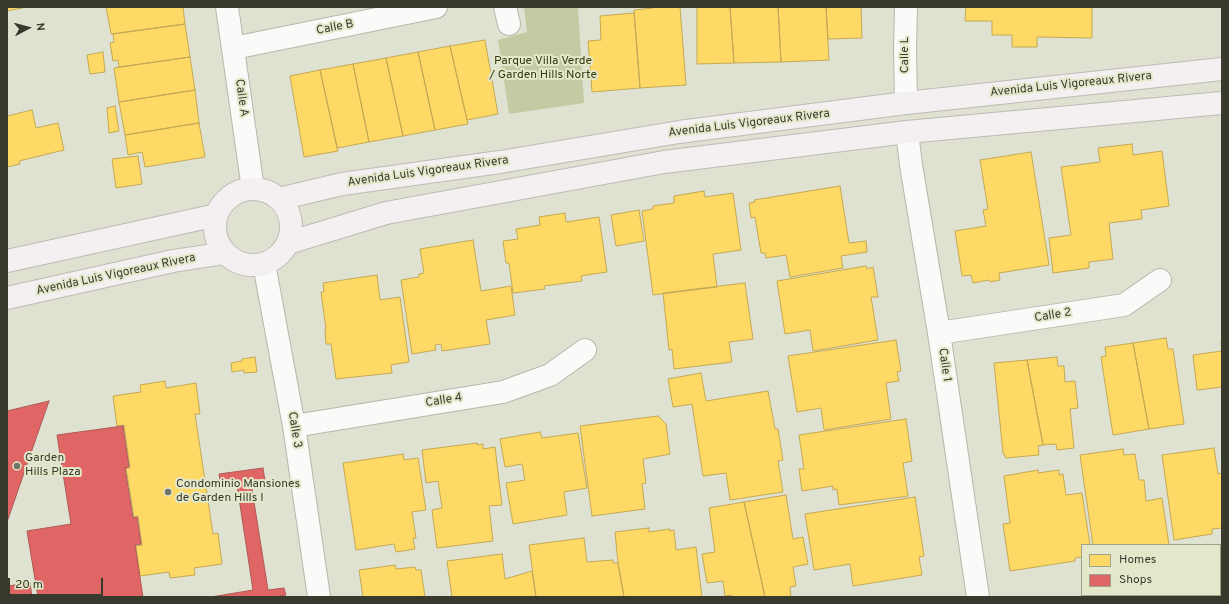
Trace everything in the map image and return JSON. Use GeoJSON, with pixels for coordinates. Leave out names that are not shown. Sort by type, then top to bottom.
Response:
{"type":"FeatureCollection","features":[{"type":"Feature","properties":{"kind":"main road","name":"Avenida Luis Vigoreaux Rivera"},"geometry":{"type":"LineString","coordinates":[[278,199],[342,184],[500,162],[679,132],[906,103],[1222,69]]}},
{"type":"Feature","properties":{"kind":"main road"},"geometry":{"type":"LineString","coordinates":[[288,243],[386,213],[664,162],[908,132],[1222,103]]}},
{"type":"Feature","properties":{"kind":"main road"},"geometry":{"type":"LineString","coordinates":[[253,189],[271,193],[278,199],[286,208],[291,220],[291,232],[288,243],[282,252],[274,259],[264,264],[247,265],[232,259],[225,253],[219,245],[215,226],[217,215],[222,204],[231,196],[242,191],[253,189]]}},
{"type":"Feature","properties":{"kind":"main road"},"geometry":{"type":"LineString","coordinates":[[7,261],[217,215]]}},
{"type":"Feature","properties":{"kind":"main road","name":"Avenida Luis Vigoreaux Rivera"},"geometry":{"type":"LineString","coordinates":[[7,298],[173,261],[225,253]]}},
{"type":"Feature","properties":{"kind":"main road"},"geometry":{"type":"LineString","coordinates":[[7,254],[30,256]]}},
{"type":"Feature","properties":{"kind":"street","name":"Calle A"},"geometry":{"type":"LineString","coordinates":[[227,7],[253,189]]}},
{"type":"Feature","properties":{"kind":"street","name":"Calle B"},"geometry":{"type":"LineString","coordinates":[[234,48],[436,7]]}},
{"type":"Feature","properties":{"kind":"street","name":"Calle L"},"geometry":{"type":"LineString","coordinates":[[906,7],[906,103]]}},
{"type":"Feature","properties":{"kind":"street","name":"Calle 1"},"geometry":{"type":"LineString","coordinates":[[908,132],[911,165],[939,333],[978,597]]}},
{"type":"Feature","properties":{"kind":"street","name":"Calle 3"},"geometry":{"type":"LineString","coordinates":[[264,264],[294,426],[319,597]]}},
{"type":"Feature","properties":{"kind":"street","name":"Calle 2"},"geometry":{"type":"LineString","coordinates":[[939,333],[1124,305],[1160,280]]}},
{"type":"Feature","properties":{"kind":"street","name":"Calle 4"},"geometry":{"type":"LineString","coordinates":[[294,426],[503,392],[550,375],[585,350]]}},
{"type":"Feature","properties":{"kind":"green space","name":"Parque Villa Verde / Garden Hills Norte"},"geometry":{"type":"Polygon","coordinates":[[[524,7],[578,7],[584,103],[509,114],[498,40],[527,32],[524,7]]]}},
{"type":"Feature","properties":{"kind":"building: Homes"},"geometry":{"type":"Polygon","coordinates":[[[7,7],[27,7],[7,11],[7,7]]]}},
{"type":"Feature","properties":{"kind":"building: Homes"},"geometry":{"type":"Polygon","coordinates":[[[106,7],[183,7],[185,24],[111,34],[106,7]]]}},
{"type":"Feature","properties":{"kind":"building: Homes"},"geometry":{"type":"Polygon","coordinates":[[[653,7],[680,7],[686,85],[640,88],[634,10],[653,7]]]}},
{"type":"Feature","properties":{"kind":"building: Homes"},"geometry":{"type":"Polygon","coordinates":[[[697,7],[730,7],[734,63],[697,64],[697,7]]]}},
{"type":"Feature","properties":{"kind":"building: Homes"},"geometry":{"type":"Polygon","coordinates":[[[730,7],[778,7],[781,62],[734,63],[730,7]]]}},
{"type":"Feature","properties":{"kind":"building: Homes"},"geometry":{"type":"Polygon","coordinates":[[[778,7],[826,7],[829,60],[781,62],[778,7]]]}},
{"type":"Feature","properties":{"kind":"building: Homes"},"geometry":{"type":"Polygon","coordinates":[[[826,7],[861,7],[862,38],[828,39],[826,7]]]}},
{"type":"Feature","properties":{"kind":"building: Homes"},"geometry":{"type":"Polygon","coordinates":[[[966,7],[1092,7],[1092,38],[1037,37],[1037,47],[1012,47],[1012,35],[992,35],[992,21],[965,21],[966,7]]]}},
{"type":"Feature","properties":{"kind":"building: Homes"},"geometry":{"type":"Polygon","coordinates":[[[634,13],[640,88],[592,92],[588,41],[601,40],[600,16],[634,13]]]}},
{"type":"Feature","properties":{"kind":"building: Homes"},"geometry":{"type":"Polygon","coordinates":[[[185,24],[190,57],[119,67],[118,60],[113,61],[110,43],[114,42],[113,34],[185,24]]]}},
{"type":"Feature","properties":{"kind":"building: Homes"},"geometry":{"type":"Polygon","coordinates":[[[485,40],[498,114],[467,120],[450,46],[485,40]]]}},
{"type":"Feature","properties":{"kind":"building: Homes"},"geometry":{"type":"Polygon","coordinates":[[[450,46],[468,124],[435,130],[418,52],[450,46]]]}},
{"type":"Feature","properties":{"kind":"building: Homes"},"geometry":{"type":"Polygon","coordinates":[[[103,52],[105,72],[90,74],[87,55],[103,52]]]}},
{"type":"Feature","properties":{"kind":"building: Homes"},"geometry":{"type":"Polygon","coordinates":[[[418,52],[435,130],[403,136],[386,58],[418,52]]]}},
{"type":"Feature","properties":{"kind":"building: Homes"},"geometry":{"type":"Polygon","coordinates":[[[190,57],[195,90],[119,102],[114,68],[190,57]]]}},
{"type":"Feature","properties":{"kind":"building: Homes"},"geometry":{"type":"Polygon","coordinates":[[[386,58],[403,136],[369,142],[353,64],[386,58]]]}},
{"type":"Feature","properties":{"kind":"building: Homes"},"geometry":{"type":"Polygon","coordinates":[[[353,64],[369,142],[337,148],[320,70],[353,64]]]}},
{"type":"Feature","properties":{"kind":"building: Homes"},"geometry":{"type":"Polygon","coordinates":[[[320,70],[338,151],[304,157],[290,76],[320,70]]]}},
{"type":"Feature","properties":{"kind":"building: Homes"},"geometry":{"type":"Polygon","coordinates":[[[195,90],[199,123],[125,135],[119,102],[195,90]]]}},
{"type":"Feature","properties":{"kind":"building: Homes"},"geometry":{"type":"Polygon","coordinates":[[[115,106],[119,131],[109,133],[107,108],[115,106]]]}},
{"type":"Feature","properties":{"kind":"building: Homes"},"geometry":{"type":"Polygon","coordinates":[[[32,110],[36,128],[58,123],[64,150],[19,161],[20,164],[7,167],[7,116],[32,110]]]}},
{"type":"Feature","properties":{"kind":"building: Homes"},"geometry":{"type":"Polygon","coordinates":[[[199,123],[205,157],[145,167],[142,152],[128,155],[125,135],[199,123]]]}},
{"type":"Feature","properties":{"kind":"building: Homes"},"geometry":{"type":"Polygon","coordinates":[[[1132,144],[1133,155],[1162,151],[1169,206],[1141,210],[1142,219],[1109,223],[1113,259],[1089,262],[1089,268],[1053,273],[1049,238],[1071,235],[1061,167],[1100,162],[1098,148],[1132,144]]]}},
{"type":"Feature","properties":{"kind":"building: Homes"},"geometry":{"type":"Polygon","coordinates":[[[1031,152],[1049,265],[999,273],[1000,280],[990,282],[989,280],[973,283],[971,275],[962,276],[955,231],[986,226],[983,210],[988,209],[980,160],[1031,152]]]}},
{"type":"Feature","properties":{"kind":"building: Homes"},"geometry":{"type":"Polygon","coordinates":[[[138,156],[142,184],[116,188],[112,159],[138,156]]]}},
{"type":"Feature","properties":{"kind":"building: Homes"},"geometry":{"type":"Polygon","coordinates":[[[840,186],[849,243],[866,241],[867,252],[841,256],[843,268],[790,277],[786,255],[766,258],[765,253],[761,253],[755,217],[751,218],[749,203],[755,202],[754,200],[840,186]]]}},
{"type":"Feature","properties":{"kind":"building: Homes"},"geometry":{"type":"Polygon","coordinates":[[[704,191],[705,197],[733,193],[741,250],[713,254],[717,287],[653,295],[642,211],[653,209],[653,206],[674,203],[674,196],[704,191]]]}},
{"type":"Feature","properties":{"kind":"building: Homes"},"geometry":{"type":"Polygon","coordinates":[[[639,210],[644,241],[616,246],[611,215],[639,210]]]}},
{"type":"Feature","properties":{"kind":"building: Homes"},"geometry":{"type":"Polygon","coordinates":[[[565,213],[566,222],[599,217],[607,272],[581,276],[582,281],[544,286],[545,289],[513,293],[509,263],[506,263],[503,241],[518,239],[516,229],[540,225],[539,217],[565,213]]]}},
{"type":"Feature","properties":{"kind":"building: Homes"},"geometry":{"type":"Polygon","coordinates":[[[473,240],[481,291],[511,286],[515,315],[486,320],[490,344],[442,351],[441,344],[435,345],[436,350],[412,354],[401,280],[419,277],[419,274],[424,273],[420,249],[473,240]]]}},
{"type":"Feature","properties":{"kind":"building: Homes"},"geometry":{"type":"Polygon","coordinates":[[[866,266],[867,269],[873,267],[878,297],[871,297],[878,340],[813,351],[810,330],[785,334],[777,281],[866,266]]]}},
{"type":"Feature","properties":{"kind":"building: Homes"},"geometry":{"type":"Polygon","coordinates":[[[377,275],[380,300],[400,297],[409,362],[391,365],[392,373],[336,379],[331,344],[326,344],[326,329],[321,292],[324,292],[323,283],[377,275]]]}},
{"type":"Feature","properties":{"kind":"building: Homes"},"geometry":{"type":"Polygon","coordinates":[[[745,283],[753,339],[729,342],[732,362],[674,369],[672,349],[669,350],[663,293],[745,283]]]}},
{"type":"Feature","properties":{"kind":"building: Homes"},"geometry":{"type":"Polygon","coordinates":[[[1166,338],[1168,349],[1173,349],[1184,424],[1149,429],[1133,343],[1166,338]]]}},
{"type":"Feature","properties":{"kind":"building: Homes"},"geometry":{"type":"Polygon","coordinates":[[[896,340],[901,371],[897,372],[899,381],[886,383],[891,419],[824,430],[821,408],[797,412],[788,356],[896,340]]]}},
{"type":"Feature","properties":{"kind":"building: Homes"},"geometry":{"type":"Polygon","coordinates":[[[1133,343],[1149,429],[1113,435],[1101,357],[1106,356],[1105,347],[1133,343]]]}},
{"type":"Feature","properties":{"kind":"building: Homes"},"geometry":{"type":"Polygon","coordinates":[[[1222,351],[1222,387],[1197,390],[1193,355],[1222,351]]]}},
{"type":"Feature","properties":{"kind":"building: Homes"},"geometry":{"type":"Polygon","coordinates":[[[255,357],[257,372],[244,373],[244,370],[232,372],[231,363],[242,361],[242,359],[255,357]]]}},
{"type":"Feature","properties":{"kind":"building: Homes"},"geometry":{"type":"Polygon","coordinates":[[[1057,357],[1058,366],[1064,366],[1065,382],[1075,381],[1078,408],[1070,409],[1074,448],[1057,450],[1056,444],[1043,445],[1027,360],[1057,357]]]}},
{"type":"Feature","properties":{"kind":"building: Homes"},"geometry":{"type":"Polygon","coordinates":[[[1027,360],[1043,445],[1038,446],[1039,455],[1006,458],[1003,453],[994,363],[1027,360]]]}},
{"type":"Feature","properties":{"kind":"building: Homes"},"geometry":{"type":"Polygon","coordinates":[[[701,373],[706,401],[768,391],[775,429],[778,429],[783,460],[778,461],[783,492],[730,500],[726,473],[703,476],[692,404],[673,407],[668,379],[701,373]]]}},
{"type":"Feature","properties":{"kind":"building: Homes","name":"Condominio Mansiones de Garden Hills I"},"geometry":{"type":"Polygon","coordinates":[[[165,381],[166,388],[196,383],[200,414],[195,414],[213,534],[218,533],[222,564],[194,568],[195,575],[170,578],[169,572],[140,576],[136,546],[142,545],[138,516],[134,517],[126,468],[130,468],[124,425],[117,426],[113,396],[141,392],[140,385],[165,381]]]}},
{"type":"Feature","properties":{"kind":"building: Homes"},"geometry":{"type":"Polygon","coordinates":[[[658,416],[666,424],[670,454],[643,459],[646,483],[642,484],[645,509],[592,516],[580,426],[658,416]]]}},
{"type":"Feature","properties":{"kind":"building: Homes"},"geometry":{"type":"Polygon","coordinates":[[[906,419],[912,461],[903,463],[908,496],[839,505],[837,489],[833,490],[833,486],[802,491],[799,469],[804,469],[799,435],[906,419]]]}},
{"type":"Feature","properties":{"kind":"building: Homes"},"geometry":{"type":"Polygon","coordinates":[[[540,432],[542,438],[578,433],[587,488],[564,492],[567,515],[513,524],[506,483],[525,480],[522,464],[505,467],[500,439],[540,432]]]}},
{"type":"Feature","properties":{"kind":"building: Homes"},"geometry":{"type":"Polygon","coordinates":[[[477,443],[477,445],[483,444],[483,449],[495,447],[502,505],[489,506],[493,541],[437,548],[432,510],[442,508],[438,481],[426,483],[422,450],[477,443]]]}},
{"type":"Feature","properties":{"kind":"building: Homes"},"geometry":{"type":"Polygon","coordinates":[[[1214,448],[1218,474],[1222,473],[1222,528],[1212,529],[1212,534],[1174,540],[1162,455],[1214,448]]]}},
{"type":"Feature","properties":{"kind":"building: Homes"},"geometry":{"type":"Polygon","coordinates":[[[1123,449],[1124,455],[1135,454],[1139,480],[1144,480],[1146,501],[1162,498],[1169,544],[1093,544],[1080,455],[1123,449]]]}},
{"type":"Feature","properties":{"kind":"building: Homes"},"geometry":{"type":"Polygon","coordinates":[[[403,454],[404,460],[418,458],[426,510],[412,512],[416,538],[413,538],[415,549],[396,552],[394,544],[356,550],[343,463],[403,454]]]}},
{"type":"Feature","properties":{"kind":"building: Homes"},"geometry":{"type":"Polygon","coordinates":[[[1038,470],[1038,473],[1059,470],[1059,475],[1063,474],[1066,495],[1082,493],[1090,544],[1081,544],[1081,557],[1075,558],[1075,561],[1010,571],[1003,524],[1010,523],[1004,476],[1038,470]]]}},
{"type":"Feature","properties":{"kind":"building: Homes"},"geometry":{"type":"Polygon","coordinates":[[[786,495],[793,539],[803,537],[808,564],[793,567],[796,586],[790,587],[791,597],[765,597],[744,502],[786,495]]]}},
{"type":"Feature","properties":{"kind":"building: Homes"},"geometry":{"type":"Polygon","coordinates":[[[915,497],[924,556],[919,557],[922,575],[853,586],[850,564],[814,570],[805,514],[915,497]]]}},
{"type":"Feature","properties":{"kind":"building: Homes"},"geometry":{"type":"Polygon","coordinates":[[[744,502],[765,597],[725,596],[723,581],[707,583],[702,554],[715,552],[709,508],[744,502]]]}},
{"type":"Feature","properties":{"kind":"building: Homes"},"geometry":{"type":"Polygon","coordinates":[[[649,528],[649,532],[670,529],[670,531],[674,530],[676,550],[696,547],[702,597],[624,597],[618,563],[615,532],[649,528]]]}},
{"type":"Feature","properties":{"kind":"building: Homes"},"geometry":{"type":"Polygon","coordinates":[[[584,538],[587,562],[613,560],[613,563],[618,563],[624,597],[536,597],[529,545],[584,538]]]}},
{"type":"Feature","properties":{"kind":"building: Homes"},"geometry":{"type":"Polygon","coordinates":[[[502,554],[505,579],[532,571],[536,597],[452,597],[447,561],[502,554]]]}},
{"type":"Feature","properties":{"kind":"building: Homes"},"geometry":{"type":"Polygon","coordinates":[[[395,565],[396,569],[415,567],[416,570],[421,570],[425,597],[363,597],[359,570],[395,565]]]}},
{"type":"Feature","properties":{"kind":"building: Shops","name":"Garden Hills Plaza"},"geometry":{"type":"Polygon","coordinates":[[[49,401],[7,522],[7,411],[49,401]]]}},
{"type":"Feature","properties":{"kind":"building: Shops"},"geometry":{"type":"Polygon","coordinates":[[[123,426],[129,467],[125,468],[133,518],[137,517],[141,544],[135,545],[143,597],[38,597],[27,531],[71,524],[57,435],[123,426]]]}},
{"type":"Feature","properties":{"kind":"building: Shops"},"geometry":{"type":"Polygon","coordinates":[[[263,468],[265,481],[251,483],[268,590],[284,588],[286,595],[274,597],[211,597],[253,590],[237,485],[221,488],[219,474],[263,468]]]}},
{"type":"Feature","properties":{"kind":"building: Shops"},"geometry":{"type":"Polygon","coordinates":[[[30,583],[32,597],[7,597],[7,586],[30,583]]]}},
{"type":"Feature","properties":{"kind":"place","name":"Garden Hills Plaza"},"geometry":{"type":"Point","coordinates":[17,466]}},
{"type":"Feature","properties":{"kind":"place","name":"Condominio Mansiones de Garden Hills I"},"geometry":{"type":"Point","coordinates":[168,492]}}]}
